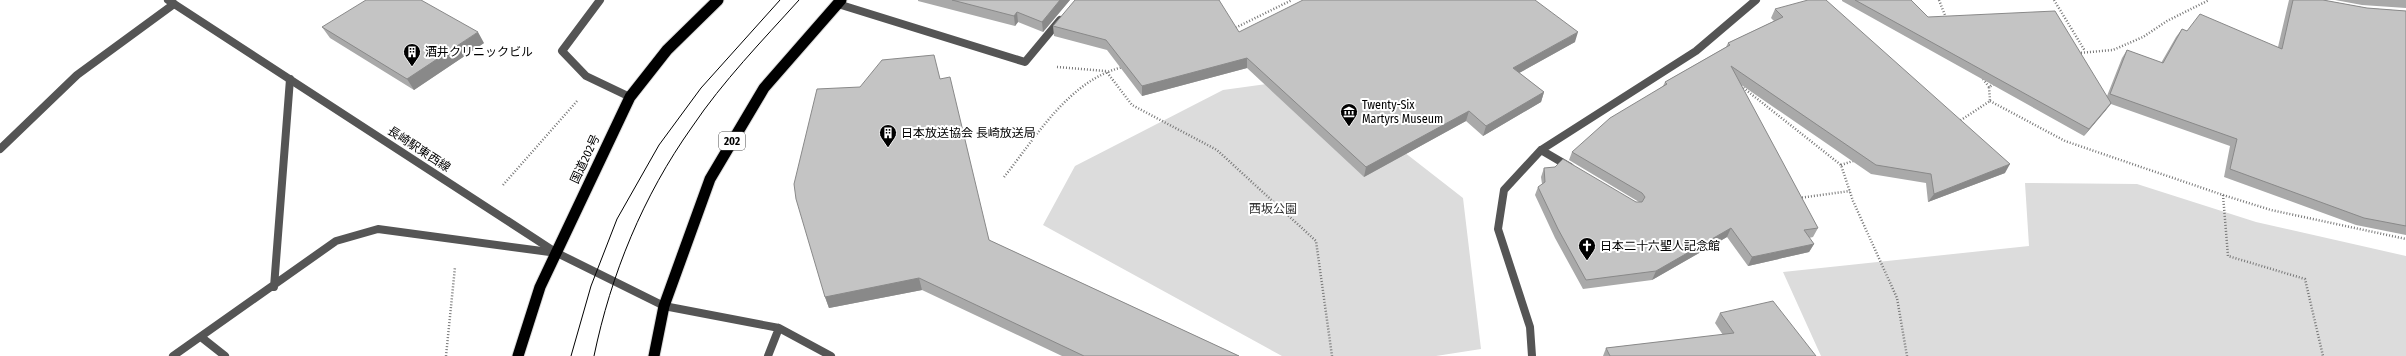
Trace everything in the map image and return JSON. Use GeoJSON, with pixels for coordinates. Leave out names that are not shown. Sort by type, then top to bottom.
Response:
{"type":"FeatureCollection","features":[{"type":"Feature","properties":{"kind":"highway","name":"国道202号"},"geometry":{"type":"LineString","coordinates":[[518,356],[540,287],[630,97],[667,50],[718,0]]}},
{"type":"Feature","properties":{"kind":"highway","name":"202"},"geometry":{"type":"LineString","coordinates":[[654,356],[664,306],[710,179],[764,88],[840,2]]}},
{"type":"Feature","properties":{"kind":"street"},"geometry":{"type":"LineString","coordinates":[[600,0],[562,51],[586,76],[630,97]]}},
{"type":"Feature","properties":{"kind":"street"},"geometry":{"type":"LineString","coordinates":[[1532,356],[1530,327],[1498,229],[1504,190],[1541,150],[1696,50],[1730,20],[1756,0]]}},
{"type":"Feature","properties":{"kind":"street"},"geometry":{"type":"LineString","coordinates":[[0,149],[77,75],[171,2]]}},
{"type":"Feature","properties":{"kind":"street","name":"長崎駅東西線"},"geometry":{"type":"LineString","coordinates":[[171,2],[557,253],[664,306],[779,328],[831,356]]}},
{"type":"Feature","properties":{"kind":"street"},"geometry":{"type":"LineString","coordinates":[[840,2],[1025,62],[1068,11]]}},
{"type":"Feature","properties":{"kind":"street"},"geometry":{"type":"LineString","coordinates":[[274,287],[290,79]]}},
{"type":"Feature","properties":{"kind":"street"},"geometry":{"type":"LineString","coordinates":[[1541,150],[1577,172]]}},
{"type":"Feature","properties":{"kind":"street"},"geometry":{"type":"LineString","coordinates":[[173,356],[274,287],[336,241],[378,229],[557,253]]}},
{"type":"Feature","properties":{"kind":"street"},"geometry":{"type":"LineString","coordinates":[[768,356],[779,328]]}},
{"type":"Feature","properties":{"kind":"street"},"geometry":{"type":"LineString","coordinates":[[201,337],[225,356]]}},
{"type":"Feature","properties":{"kind":"path"},"geometry":{"type":"LineString","coordinates":[[1230,30],[1292,0]]}},
{"type":"Feature","properties":{"kind":"path"},"geometry":{"type":"LineString","coordinates":[[1939,0],[1947,20]]}},
{"type":"Feature","properties":{"kind":"path"},"geometry":{"type":"LineString","coordinates":[[2054,0],[2085,51]]}},
{"type":"Feature","properties":{"kind":"path"},"geometry":{"type":"LineString","coordinates":[[2074,55],[2085,51],[2113,50],[2143,37],[2167,21],[2209,0]]}},
{"type":"Feature","properties":{"kind":"path"},"geometry":{"type":"LineString","coordinates":[[1025,62],[1106,71],[1132,106],[1217,150],[1316,241],[1332,356]]}},
{"type":"Feature","properties":{"kind":"path"},"geometry":{"type":"LineString","coordinates":[[1004,177],[1072,93],[1106,71],[1126,66]]}},
{"type":"Feature","properties":{"kind":"path"},"geometry":{"type":"LineString","coordinates":[[1981,75],[1989,87],[1990,101]]}},
{"type":"Feature","properties":{"kind":"path"},"geometry":{"type":"LineString","coordinates":[[488,208],[514,169],[596,81]]}},
{"type":"Feature","properties":{"kind":"path"},"geometry":{"type":"LineString","coordinates":[[1989,87],[1995,83]]}},
{"type":"Feature","properties":{"kind":"path"},"geometry":{"type":"LineString","coordinates":[[1739,84],[1841,165],[1850,191],[1897,298],[1907,356]]}},
{"type":"Feature","properties":{"kind":"path"},"geometry":{"type":"LineString","coordinates":[[1956,123],[1990,101]]}},
{"type":"Feature","properties":{"kind":"path"},"geometry":{"type":"LineString","coordinates":[[1990,101],[2065,142],[2223,195],[2271,210],[2406,239]]}},
{"type":"Feature","properties":{"kind":"path"},"geometry":{"type":"LineString","coordinates":[[1841,165],[1863,157]]}},
{"type":"Feature","properties":{"kind":"path"},"geometry":{"type":"LineString","coordinates":[[1796,199],[1850,191]]}},
{"type":"Feature","properties":{"kind":"path"},"geometry":{"type":"LineString","coordinates":[[2223,195],[2228,256],[2305,279],[2323,356]]}},
{"type":"Feature","properties":{"kind":"path"},"geometry":{"type":"LineString","coordinates":[[446,356],[455,265],[468,241]]}},
{"type":"Feature","properties":{"kind":"green space","name":"西坂公園"},"geometry":{"type":"Polygon","coordinates":[[[1309,78],[1463,198],[1481,349],[1436,356],[1282,356],[1043,225],[1075,166],[1223,90],[1309,78]]]}},
{"type":"Feature","properties":{"kind":"green space"},"geometry":{"type":"Polygon","coordinates":[[[2025,183],[2137,184],[2256,222],[2406,256],[2406,356],[1821,356],[1783,272],[2029,246],[2025,183]]]}},
{"type":"Feature","properties":{"kind":"building","name":"酒井クリニックビル"},"geometry":{"type":"Polygon","coordinates":[[[366,0],[421,0],[478,32],[407,79],[322,27],[366,0]]]}},
{"type":"Feature","properties":{"kind":"building"},"geometry":{"type":"Polygon","coordinates":[[[952,0],[1060,0],[1042,22],[1017,12],[1014,16],[952,0]]]}},
{"type":"Feature","properties":{"kind":"building"},"geometry":{"type":"Polygon","coordinates":[[[1075,0],[1219,0],[1239,32],[1303,0],[1535,0],[1578,32],[1513,68],[1544,92],[1486,126],[1469,111],[1366,167],[1247,58],[1142,86],[1106,40],[1053,26],[1075,0]]]}},
{"type":"Feature","properties":{"kind":"building"},"geometry":{"type":"Polygon","coordinates":[[[1808,0],[1826,0],[2010,164],[1934,194],[1931,174],[1876,165],[1731,66],[1818,228],[1804,230],[1814,244],[1752,257],[1731,228],[1656,271],[1586,280],[1558,229],[1538,187],[1545,182],[1544,168],[1555,167],[1563,159],[1636,202],[1642,202],[1645,197],[1642,193],[1572,152],[1610,118],[1667,84],[1665,82],[1730,45],[1728,43],[1783,17],[1775,9],[1808,0]]]}},
{"type":"Feature","properties":{"kind":"building"},"geometry":{"type":"Polygon","coordinates":[[[1855,0],[1911,0],[1928,17],[2055,11],[2111,103],[2089,129],[1855,0]]]}},
{"type":"Feature","properties":{"kind":"building"},"geometry":{"type":"Polygon","coordinates":[[[2293,0],[2323,0],[2367,8],[2406,11],[2406,226],[2364,218],[2230,169],[2237,139],[2110,94],[2127,50],[2163,63],[2182,29],[2187,31],[2200,14],[2282,49],[2293,0]]]}},
{"type":"Feature","properties":{"kind":"building","name":"日本放送協会 長崎放送局"},"geometry":{"type":"Polygon","coordinates":[[[934,55],[940,79],[950,77],[989,240],[1239,356],[1084,356],[919,278],[825,297],[796,199],[794,184],[817,89],[860,87],[882,60],[934,55]]]}},
{"type":"Feature","properties":{"kind":"building"},"geometry":{"type":"Polygon","coordinates":[[[1773,301],[1816,356],[1610,356],[1606,348],[1734,333],[1720,313],[1773,301]]]}},
{"type":"Feature","properties":{"kind":"tram line"},"geometry":{"type":"LineString","coordinates":[[571,356],[591,286],[617,219],[659,145],[701,88],[780,0]]}},
{"type":"Feature","properties":{"kind":"tram line"},"geometry":{"type":"LineString","coordinates":[[594,356],[601,325],[620,266],[631,237],[658,180],[674,153],[704,110],[743,62],[799,0]]}},
{"type":"Feature","properties":{"kind":"place","name":"酒井クリニックビル"},"geometry":{"type":"Point","coordinates":[412,67]}},
{"type":"Feature","properties":{"kind":"place","name":"Twenty-Six Martyrs Museum"},"geometry":{"type":"Point","coordinates":[1349,127]}},
{"type":"Feature","properties":{"kind":"place","name":"日本放送協会 長崎放送局"},"geometry":{"type":"Point","coordinates":[888,148]}},
{"type":"Feature","properties":{"kind":"place","name":"日本二十六聖人記念館"},"geometry":{"type":"Point","coordinates":[1587,261]}}]}
